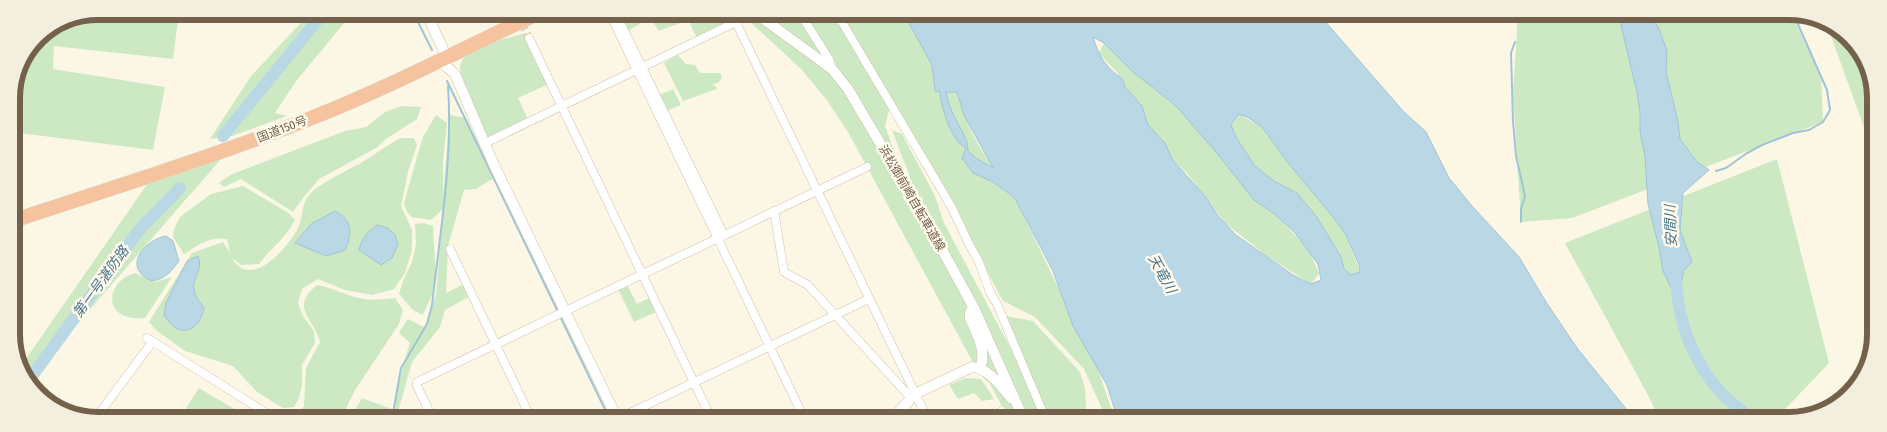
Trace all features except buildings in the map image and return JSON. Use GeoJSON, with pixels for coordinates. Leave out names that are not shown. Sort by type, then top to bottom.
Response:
{"type":"FeatureCollection","features":[{"type":"Feature","properties":{"kind":"highway","name":"国道150号"},"geometry":{"type":"LineString","coordinates":[[20,218],[266,136],[356,99],[525,20]]}},
{"type":"Feature","properties":{"kind":"street"},"geometry":{"type":"LineString","coordinates":[[429,20],[443,64],[455,74],[485,143],[614,412]]}},
{"type":"Feature","properties":{"kind":"street"},"geometry":{"type":"LineString","coordinates":[[613,20],[640,68]]}},
{"type":"Feature","properties":{"kind":"street"},"geometry":{"type":"LineString","coordinates":[[619,20],[640,68],[721,237],[801,412]]}},
{"type":"Feature","properties":{"kind":"street","name":"浜松御前崎自転車道線"},"geometry":{"type":"LineString","coordinates":[[765,20],[832,69],[848,89],[930,226],[973,308],[1020,412]]}},
{"type":"Feature","properties":{"kind":"street"},"geometry":{"type":"LineString","coordinates":[[804,20],[829,59],[832,69]]}},
{"type":"Feature","properties":{"kind":"street"},"geometry":{"type":"LineString","coordinates":[[841,20],[951,206],[979,262],[990,292],[997,304],[1043,412]]}},
{"type":"Feature","properties":{"kind":"street"},"geometry":{"type":"LineString","coordinates":[[485,143],[736,22],[869,299],[913,396],[923,412]]}},
{"type":"Feature","properties":{"kind":"street"},"geometry":{"type":"LineString","coordinates":[[529,38],[708,412]]}},
{"type":"Feature","properties":{"kind":"street"},"geometry":{"type":"LineString","coordinates":[[455,74],[458,59],[463,50]]}},
{"type":"Feature","properties":{"kind":"street"},"geometry":{"type":"LineString","coordinates":[[430,412],[417,386],[417,382],[567,312],[867,167]]}},
{"type":"Feature","properties":{"kind":"street"},"geometry":{"type":"LineString","coordinates":[[774,211],[784,272],[808,285],[913,396]]}},
{"type":"Feature","properties":{"kind":"street"},"geometry":{"type":"LineString","coordinates":[[450,249],[528,412]]}},
{"type":"Feature","properties":{"kind":"street"},"geometry":{"type":"LineString","coordinates":[[632,412],[869,299]]}},
{"type":"Feature","properties":{"kind":"street"},"geometry":{"type":"LineString","coordinates":[[973,308],[970,318],[984,357],[980,368]]}},
{"type":"Feature","properties":{"kind":"street"},"geometry":{"type":"LineString","coordinates":[[100,412],[150,340],[265,412]]}},
{"type":"Feature","properties":{"kind":"street"},"geometry":{"type":"LineString","coordinates":[[898,412],[913,396],[972,367],[980,368],[991,374],[1017,404]]}},
{"type":"Feature","properties":{"kind":"green space"},"geometry":{"type":"Polygon","coordinates":[[[98,20],[178,20],[173,59],[54,46],[53,69],[165,87],[153,150],[20,133],[20,93],[23,78],[28,64],[36,51],[47,39],[73,24],[83,22],[98,20]]]}},
{"type":"Feature","properties":{"kind":"green space"},"geometry":{"type":"Polygon","coordinates":[[[304,20],[347,20],[297,80],[275,113],[287,116],[232,136],[210,139],[251,76],[304,20]]]}},
{"type":"Feature","properties":{"kind":"green space"},"geometry":{"type":"Polygon","coordinates":[[[620,20],[647,20],[626,32],[620,20]]]}},
{"type":"Feature","properties":{"kind":"green space"},"geometry":{"type":"Polygon","coordinates":[[[651,20],[688,20],[659,31],[651,20]]]}},
{"type":"Feature","properties":{"kind":"green space"},"geometry":{"type":"Polygon","coordinates":[[[688,20],[742,20],[698,40],[688,20]]]}},
{"type":"Feature","properties":{"kind":"green space"},"geometry":{"type":"Polygon","coordinates":[[[748,20],[759,20],[820,64],[844,89],[909,184],[910,177],[892,130],[902,134],[935,196],[944,223],[1011,349],[1039,412],[1005,412],[990,384],[981,375],[970,357],[848,132],[826,99],[802,70],[748,20]]]}},
{"type":"Feature","properties":{"kind":"green space"},"geometry":{"type":"Polygon","coordinates":[[[771,20],[799,20],[824,58],[771,20]]]}},
{"type":"Feature","properties":{"kind":"green space"},"geometry":{"type":"Polygon","coordinates":[[[807,20],[837,20],[890,106],[885,126],[901,170],[807,20]]]}},
{"type":"Feature","properties":{"kind":"green space"},"geometry":{"type":"Polygon","coordinates":[[[842,20],[909,20],[932,66],[935,91],[957,92],[972,132],[994,169],[993,182],[1014,197],[1097,366],[1112,412],[1103,412],[1084,369],[1035,317],[1003,301],[911,131],[842,20]]]}},
{"type":"Feature","properties":{"kind":"green space"},"geometry":{"type":"Polygon","coordinates":[[[1518,20],[1789,20],[1795,21],[1821,77],[1823,122],[1572,218],[1521,222],[1513,93],[1518,20]]]}},
{"type":"Feature","properties":{"kind":"green space"},"geometry":{"type":"Polygon","coordinates":[[[1829,32],[1844,43],[1854,55],[1863,73],[1867,98],[1867,136],[1829,32]]]}},
{"type":"Feature","properties":{"kind":"green space"},"geometry":{"type":"Polygon","coordinates":[[[526,33],[530,46],[551,83],[518,98],[529,122],[487,142],[461,78],[460,65],[465,55],[495,41],[526,33]]]}},
{"type":"Feature","properties":{"kind":"green space"},"geometry":{"type":"Polygon","coordinates":[[[1104,43],[1133,72],[1175,105],[1310,252],[1319,274],[1311,284],[1267,256],[1225,223],[1187,173],[1172,159],[1165,143],[1148,125],[1142,106],[1125,87],[1122,78],[1099,53],[1104,43]]]}},
{"type":"Feature","properties":{"kind":"green space"},"geometry":{"type":"Polygon","coordinates":[[[678,55],[686,64],[695,65],[700,73],[720,73],[722,77],[719,82],[712,85],[717,89],[683,101],[664,63],[678,55]]]}},
{"type":"Feature","properties":{"kind":"green space"},"geometry":{"type":"Polygon","coordinates":[[[673,89],[681,105],[664,112],[657,96],[673,89]]]}},
{"type":"Feature","properties":{"kind":"green space"},"geometry":{"type":"Polygon","coordinates":[[[401,106],[421,107],[417,119],[386,139],[376,148],[319,179],[293,212],[241,179],[224,187],[219,183],[230,175],[345,131],[366,127],[385,112],[401,106]]]}},
{"type":"Feature","properties":{"kind":"green space"},"geometry":{"type":"Polygon","coordinates":[[[1238,114],[1262,127],[1289,164],[1329,212],[1345,233],[1360,272],[1351,275],[1344,269],[1297,193],[1270,178],[1254,165],[1236,137],[1231,125],[1238,114]]]}},
{"type":"Feature","properties":{"kind":"green space"},"geometry":{"type":"Polygon","coordinates":[[[436,115],[447,123],[443,161],[443,197],[450,115],[466,118],[494,178],[476,189],[464,190],[448,246],[446,293],[466,283],[472,295],[445,310],[440,327],[412,362],[398,412],[392,412],[410,343],[399,333],[408,319],[426,328],[436,294],[443,209],[431,220],[412,217],[407,212],[404,203],[423,137],[436,115]]]}},
{"type":"Feature","properties":{"kind":"green space"},"geometry":{"type":"Polygon","coordinates":[[[400,138],[414,138],[417,145],[408,172],[401,206],[412,230],[412,250],[405,273],[394,289],[372,295],[345,290],[318,279],[302,289],[298,303],[303,316],[314,331],[315,343],[302,365],[302,385],[299,398],[294,407],[283,408],[257,392],[233,366],[185,351],[157,331],[149,322],[192,253],[223,242],[230,253],[227,239],[221,238],[204,242],[184,254],[173,237],[174,229],[180,217],[211,194],[243,186],[290,214],[295,220],[259,264],[241,265],[232,258],[240,267],[248,270],[258,268],[267,264],[292,238],[299,226],[306,199],[313,191],[400,138]]]}},
{"type":"Feature","properties":{"kind":"green space"},"geometry":{"type":"Polygon","coordinates":[[[222,158],[72,330],[36,381],[25,360],[148,183],[222,158]]]}},
{"type":"Feature","properties":{"kind":"green space"},"geometry":{"type":"Polygon","coordinates":[[[1777,159],[1829,363],[1783,412],[1656,412],[1565,243],[1777,159]]]}},
{"type":"Feature","properties":{"kind":"green space"},"geometry":{"type":"Polygon","coordinates":[[[424,223],[433,226],[436,274],[433,292],[423,315],[413,310],[399,294],[412,262],[416,244],[415,224],[424,223]]]}},
{"type":"Feature","properties":{"kind":"green space"},"geometry":{"type":"Polygon","coordinates":[[[135,273],[155,282],[172,277],[145,318],[131,318],[121,314],[115,308],[112,300],[117,284],[135,273]]]}},
{"type":"Feature","properties":{"kind":"green space"},"geometry":{"type":"Polygon","coordinates":[[[317,285],[363,299],[395,298],[403,310],[399,324],[355,390],[344,412],[300,412],[304,406],[306,368],[320,342],[305,312],[305,300],[317,285]]]}},
{"type":"Feature","properties":{"kind":"green space"},"geometry":{"type":"Polygon","coordinates":[[[627,285],[637,304],[651,297],[658,311],[634,322],[618,289],[627,285]]]}},
{"type":"Feature","properties":{"kind":"green space"},"geometry":{"type":"Polygon","coordinates":[[[1006,316],[1033,321],[1080,372],[1085,388],[1086,412],[1047,412],[1006,316]]]}},
{"type":"Feature","properties":{"kind":"green space"},"geometry":{"type":"Polygon","coordinates":[[[965,378],[981,379],[994,399],[982,401],[974,393],[958,399],[949,385],[965,378]]]}},
{"type":"Feature","properties":{"kind":"green space"},"geometry":{"type":"Polygon","coordinates":[[[199,388],[239,412],[184,412],[199,388]]]}},
{"type":"Feature","properties":{"kind":"green space"},"geometry":{"type":"Polygon","coordinates":[[[362,398],[392,409],[391,412],[354,412],[362,398]]]}},
{"type":"Feature","properties":{"kind":"water","name":"天竜川"},"geometry":{"type":"Polygon","coordinates":[[[907,20],[1324,20],[1403,111],[1426,132],[1449,178],[1519,257],[1577,348],[1629,412],[1115,412],[1107,385],[1073,326],[1053,271],[1014,197],[993,182],[973,173],[962,158],[966,148],[951,131],[942,106],[940,92],[935,91],[932,65],[907,20]],[[1093,37],[1100,55],[1107,66],[1122,78],[1125,87],[1142,106],[1148,125],[1165,143],[1172,159],[1204,195],[1219,217],[1236,235],[1293,275],[1311,284],[1321,280],[1318,264],[1294,232],[1273,213],[1254,200],[1175,105],[1133,72],[1104,43],[1093,37]],[[946,92],[951,110],[965,137],[968,151],[993,168],[964,115],[957,92],[946,92]],[[1238,114],[1231,125],[1236,137],[1254,165],[1274,181],[1297,193],[1316,216],[1341,257],[1344,269],[1351,275],[1360,272],[1359,265],[1345,233],[1329,212],[1289,164],[1262,127],[1247,117],[1238,114]]]}},
{"type":"Feature","properties":{"kind":"water"},"geometry":{"type":"Polygon","coordinates":[[[1620,20],[1654,20],[1667,51],[1666,72],[1678,122],[1680,139],[1697,162],[1709,170],[1683,193],[1680,230],[1692,262],[1684,270],[1677,300],[1663,271],[1648,204],[1645,157],[1640,132],[1637,92],[1620,20]]]}},
{"type":"Feature","properties":{"kind":"water"},"geometry":{"type":"Polygon","coordinates":[[[335,211],[341,214],[348,223],[350,233],[345,250],[326,256],[295,243],[311,224],[335,211]]]}},
{"type":"Feature","properties":{"kind":"water"},"geometry":{"type":"Polygon","coordinates":[[[377,225],[388,228],[395,235],[398,244],[392,258],[381,265],[359,250],[365,236],[377,225]]]}},
{"type":"Feature","properties":{"kind":"water"},"geometry":{"type":"Polygon","coordinates":[[[166,236],[173,241],[179,261],[165,276],[152,281],[138,269],[139,255],[150,243],[166,236]]]}},
{"type":"Feature","properties":{"kind":"water"},"geometry":{"type":"Polygon","coordinates":[[[198,256],[199,270],[194,282],[194,290],[204,308],[203,313],[195,326],[191,329],[181,330],[174,327],[164,316],[166,303],[187,261],[198,256]]]}},
{"type":"Feature","properties":{"kind":"waterway","name":"第一号湛防路"},"geometry":{"type":"LineString","coordinates":[[223,136],[318,20]]}},
{"type":"Feature","properties":{"kind":"waterway"},"geometry":{"type":"LineString","coordinates":[[417,20],[432,50]]}},
{"type":"Feature","properties":{"kind":"waterway"},"geometry":{"type":"LineString","coordinates":[[1716,171],[1726,168],[1762,145],[1793,133],[1809,130],[1823,122],[1830,110],[1827,90],[1797,21]]}},
{"type":"Feature","properties":{"kind":"waterway"},"geometry":{"type":"LineString","coordinates":[[1515,42],[1511,53],[1513,121],[1516,156],[1525,196],[1521,209],[1521,222]]}},
{"type":"Feature","properties":{"kind":"waterway"},"geometry":{"type":"LineString","coordinates":[[447,81],[558,312]]}},
{"type":"Feature","properties":{"kind":"waterway"},"geometry":{"type":"LineString","coordinates":[[393,412],[401,368],[427,324],[432,305],[447,169],[449,141],[448,86]]}},
{"type":"Feature","properties":{"kind":"waterway","name":"第一号湛防路"},"geometry":{"type":"LineString","coordinates":[[32,375],[139,230],[180,188]]}},
{"type":"Feature","properties":{"kind":"waterway","name":"安間川"},"geometry":{"type":"LineString","coordinates":[[1676,282],[1680,313],[1695,356],[1722,394],[1744,412]]}},
{"type":"Feature","properties":{"kind":"waterway"},"geometry":{"type":"LineString","coordinates":[[560,316],[606,412]]}},
{"type":"Feature","properties":{"kind":"tunnel"},"geometry":{"type":"LineString","coordinates":[[520,20],[529,38]]}}]}
